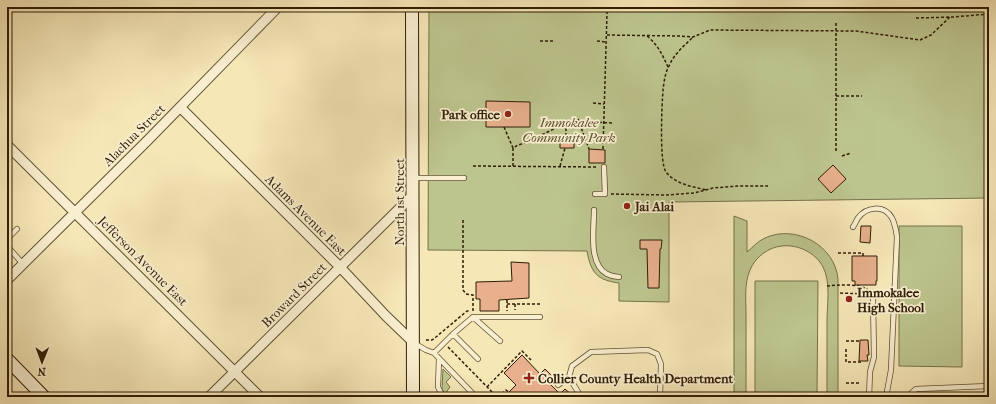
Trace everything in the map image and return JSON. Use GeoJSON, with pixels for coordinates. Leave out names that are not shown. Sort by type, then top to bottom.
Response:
{"type":"FeatureCollection","features":[{"type":"Feature","properties":{"kind":"street","name":"Alachua Street"},"geometry":{"type":"LineString","coordinates":[[7,280],[278,7]]}},
{"type":"Feature","properties":{"kind":"street","name":"North 1st Street"},"geometry":{"type":"LineString","coordinates":[[412,7],[413,397]]}},
{"type":"Feature","properties":{"kind":"street","name":"Adams Avenue East"},"geometry":{"type":"LineString","coordinates":[[180,107],[413,342]]}},
{"type":"Feature","properties":{"kind":"street","name":"Jefferson Avenue East"},"geometry":{"type":"LineString","coordinates":[[7,145],[260,397]]}},
{"type":"Feature","properties":{"kind":"street","name":"Broward Street"},"geometry":{"type":"LineString","coordinates":[[209,397],[413,195]]}},
{"type":"Feature","properties":{"kind":"street"},"geometry":{"type":"LineString","coordinates":[[7,359],[44,397]]}},
{"type":"Feature","properties":{"kind":"lane"},"geometry":{"type":"LineString","coordinates":[[595,194],[605,194],[604,167]]}},
{"type":"Feature","properties":{"kind":"lane"},"geometry":{"type":"LineString","coordinates":[[413,178],[464,178]]}},
{"type":"Feature","properties":{"kind":"lane"},"geometry":{"type":"LineString","coordinates":[[853,227],[858,218],[871,208],[881,209],[887,212],[892,217],[895,225],[897,237],[891,370],[886,397]]}},
{"type":"Feature","properties":{"kind":"lane"},"geometry":{"type":"LineString","coordinates":[[594,210],[595,259],[598,267],[608,275],[619,278]]}},
{"type":"Feature","properties":{"kind":"lane"},"geometry":{"type":"LineString","coordinates":[[7,239],[17,229]]}},
{"type":"Feature","properties":{"kind":"lane"},"geometry":{"type":"LineString","coordinates":[[7,246],[23,264]]}},
{"type":"Feature","properties":{"kind":"lane"},"geometry":{"type":"LineString","coordinates":[[869,397],[870,372],[874,357],[874,297]]}},
{"type":"Feature","properties":{"kind":"lane"},"geometry":{"type":"LineString","coordinates":[[434,353],[473,317],[540,317]]}},
{"type":"Feature","properties":{"kind":"lane"},"geometry":{"type":"LineString","coordinates":[[473,317],[500,341]]}},
{"type":"Feature","properties":{"kind":"lane"},"geometry":{"type":"LineString","coordinates":[[453,334],[478,359]]}},
{"type":"Feature","properties":{"kind":"lane"},"geometry":{"type":"LineString","coordinates":[[413,342],[434,353],[440,358],[476,397]]}},
{"type":"Feature","properties":{"kind":"lane"},"geometry":{"type":"LineString","coordinates":[[558,385],[569,377],[572,366],[591,352],[648,350],[657,354],[661,364],[660,397]]}},
{"type":"Feature","properties":{"kind":"lane"},"geometry":{"type":"LineString","coordinates":[[440,358],[438,387],[443,397]]}},
{"type":"Feature","properties":{"kind":"lane"},"geometry":{"type":"LineString","coordinates":[[569,377],[581,397]]}},
{"type":"Feature","properties":{"kind":"lane"},"geometry":{"type":"LineString","coordinates":[[908,397],[916,388],[989,386]]}},
{"type":"Feature","properties":{"kind":"path"},"geometry":{"type":"LineString","coordinates":[[603,150],[607,12],[609,7]]}},
{"type":"Feature","properties":{"kind":"path"},"geometry":{"type":"LineString","coordinates":[[916,18],[989,14]]}},
{"type":"Feature","properties":{"kind":"path"},"geometry":{"type":"LineString","coordinates":[[707,190],[680,182],[671,177],[663,165],[663,89],[668,67],[674,56],[693,37],[710,30],[836,31],[920,40],[931,35],[950,17]]}},
{"type":"Feature","properties":{"kind":"path"},"geometry":{"type":"LineString","coordinates":[[836,21],[836,151]]}},
{"type":"Feature","properties":{"kind":"path"},"geometry":{"type":"LineString","coordinates":[[607,35],[693,37]]}},
{"type":"Feature","properties":{"kind":"path"},"geometry":{"type":"LineString","coordinates":[[647,36],[655,42],[661,50],[668,67]]}},
{"type":"Feature","properties":{"kind":"path"},"geometry":{"type":"LineString","coordinates":[[540,41],[554,41]]}},
{"type":"Feature","properties":{"kind":"path"},"geometry":{"type":"LineString","coordinates":[[596,41],[606,42]]}},
{"type":"Feature","properties":{"kind":"path"},"geometry":{"type":"LineString","coordinates":[[836,96],[862,96]]}},
{"type":"Feature","properties":{"kind":"path"},"geometry":{"type":"LineString","coordinates":[[593,104],[604,104]]}},
{"type":"Feature","properties":{"kind":"path"},"geometry":{"type":"LineString","coordinates":[[578,120],[589,149]]}},
{"type":"Feature","properties":{"kind":"path"},"geometry":{"type":"LineString","coordinates":[[513,148],[566,123],[578,120],[612,123]]}},
{"type":"Feature","properties":{"kind":"path"},"geometry":{"type":"LineString","coordinates":[[566,123],[566,136]]}},
{"type":"Feature","properties":{"kind":"path"},"geometry":{"type":"LineString","coordinates":[[504,127],[513,148],[513,166]]}},
{"type":"Feature","properties":{"kind":"path"},"geometry":{"type":"LineString","coordinates":[[560,166],[565,148]]}},
{"type":"Feature","properties":{"kind":"path"},"geometry":{"type":"LineString","coordinates":[[842,156],[851,153]]}},
{"type":"Feature","properties":{"kind":"path"},"geometry":{"type":"LineString","coordinates":[[473,166],[604,167]]}},
{"type":"Feature","properties":{"kind":"path"},"geometry":{"type":"LineString","coordinates":[[605,194],[666,195],[694,193],[738,186],[768,186]]}},
{"type":"Feature","properties":{"kind":"path"},"geometry":{"type":"LineString","coordinates":[[463,220],[463,290],[466,294],[474,295],[473,311]]}},
{"type":"Feature","properties":{"kind":"path"},"geometry":{"type":"LineString","coordinates":[[838,253],[863,253],[863,256]]}},
{"type":"Feature","properties":{"kind":"path"},"geometry":{"type":"LineString","coordinates":[[826,286],[864,286],[868,290],[867,294],[838,293]]}},
{"type":"Feature","properties":{"kind":"path"},"geometry":{"type":"LineString","coordinates":[[506,300],[507,311]]}},
{"type":"Feature","properties":{"kind":"path"},"geometry":{"type":"LineString","coordinates":[[507,304],[541,304]]}},
{"type":"Feature","properties":{"kind":"path"},"geometry":{"type":"LineString","coordinates":[[515,304],[515,311]]}},
{"type":"Feature","properties":{"kind":"path"},"geometry":{"type":"LineString","coordinates":[[426,340],[432,340],[436,337]]}},
{"type":"Feature","properties":{"kind":"path"},"geometry":{"type":"LineString","coordinates":[[846,341],[860,341]]}},
{"type":"Feature","properties":{"kind":"path"},"geometry":{"type":"LineString","coordinates":[[451,345],[448,348],[492,393],[498,397],[506,390],[509,392]]}},
{"type":"Feature","properties":{"kind":"path"},"geometry":{"type":"LineString","coordinates":[[846,349],[846,362],[861,362]]}},
{"type":"Feature","properties":{"kind":"path"},"geometry":{"type":"LineString","coordinates":[[487,387],[522,351],[532,361]]}},
{"type":"Feature","properties":{"kind":"path"},"geometry":{"type":"LineString","coordinates":[[846,383],[860,383]]}},
{"type":"Feature","properties":{"kind":"path"},"geometry":{"type":"LineString","coordinates":[[488,397],[492,393]]}},
{"type":"Feature","properties":{"kind":"green space","name":"Immokalee Community Park"},"geometry":{"type":"Polygon","coordinates":[[[429,7],[989,7],[989,198],[669,202],[669,302],[619,301],[619,283],[605,280],[596,274],[591,265],[587,251],[428,250],[429,7]]]}},
{"type":"Feature","properties":{"kind":"green space"},"geometry":{"type":"Polygon","coordinates":[[[734,216],[747,221],[747,252],[765,238],[777,234],[789,234],[812,240],[830,256],[838,279],[838,397],[827,397],[828,293],[827,279],[823,267],[816,258],[806,250],[794,246],[782,246],[772,248],[759,257],[752,265],[748,275],[746,292],[746,397],[734,397],[734,216]]]}},
{"type":"Feature","properties":{"kind":"green space"},"geometry":{"type":"Polygon","coordinates":[[[988,222],[989,362],[985,362],[988,222]]]}},
{"type":"Feature","properties":{"kind":"green space"},"geometry":{"type":"Polygon","coordinates":[[[899,226],[962,226],[962,367],[899,366],[899,226]]]}},
{"type":"Feature","properties":{"kind":"green space"},"geometry":{"type":"Polygon","coordinates":[[[755,281],[818,281],[817,397],[755,397],[755,281]]]}},
{"type":"Feature","properties":{"kind":"green space"},"geometry":{"type":"Polygon","coordinates":[[[443,369],[451,377],[446,382],[450,387],[445,394],[442,389],[443,369]]]}},
{"type":"Feature","properties":{"kind":"building","name":"Park office"},"geometry":{"type":"Polygon","coordinates":[[[486,101],[530,102],[530,127],[486,127],[486,101]]]}},
{"type":"Feature","properties":{"kind":"building"},"geometry":{"type":"Polygon","coordinates":[[[560,136],[574,136],[574,148],[560,148],[560,136]]]}},
{"type":"Feature","properties":{"kind":"building"},"geometry":{"type":"Polygon","coordinates":[[[589,149],[605,150],[605,163],[589,163],[589,149]]]}},
{"type":"Feature","properties":{"kind":"building"},"geometry":{"type":"Polygon","coordinates":[[[833,165],[846,179],[831,193],[818,179],[833,165]]]}},
{"type":"Feature","properties":{"kind":"building"},"geometry":{"type":"Polygon","coordinates":[[[861,226],[871,226],[870,243],[860,242],[861,226]]]}},
{"type":"Feature","properties":{"kind":"building"},"geometry":{"type":"Polygon","coordinates":[[[640,240],[662,240],[660,249],[659,288],[648,288],[647,249],[640,249],[640,240]]]}},
{"type":"Feature","properties":{"kind":"building"},"geometry":{"type":"Polygon","coordinates":[[[852,256],[877,256],[876,285],[855,285],[855,281],[852,281],[852,256]]]}},
{"type":"Feature","properties":{"kind":"building"},"geometry":{"type":"Polygon","coordinates":[[[511,262],[529,263],[529,298],[499,300],[499,311],[480,311],[480,299],[476,299],[476,282],[512,281],[511,262]]]}},
{"type":"Feature","properties":{"kind":"building"},"geometry":{"type":"Polygon","coordinates":[[[860,340],[868,340],[868,361],[859,361],[860,340]]]}},
{"type":"Feature","properties":{"kind":"building","name":"Collier County Health Department"},"geometry":{"type":"Polygon","coordinates":[[[522,355],[540,374],[545,369],[552,376],[547,381],[560,394],[565,389],[574,397],[504,397],[516,385],[504,373],[522,355]]]}},
{"type":"Feature","properties":{"kind":"place","name":"Park office"},"geometry":{"type":"Point","coordinates":[508,114]}},
{"type":"Feature","properties":{"kind":"place","name":"Jai Alai"},"geometry":{"type":"Point","coordinates":[627,206]}},
{"type":"Feature","properties":{"kind":"place","name":"Immokalee High School"},"geometry":{"type":"Point","coordinates":[849,299]}},
{"type":"Feature","properties":{"kind":"place","name":"Collier County Health Department"},"geometry":{"type":"Point","coordinates":[529,378]}}]}
